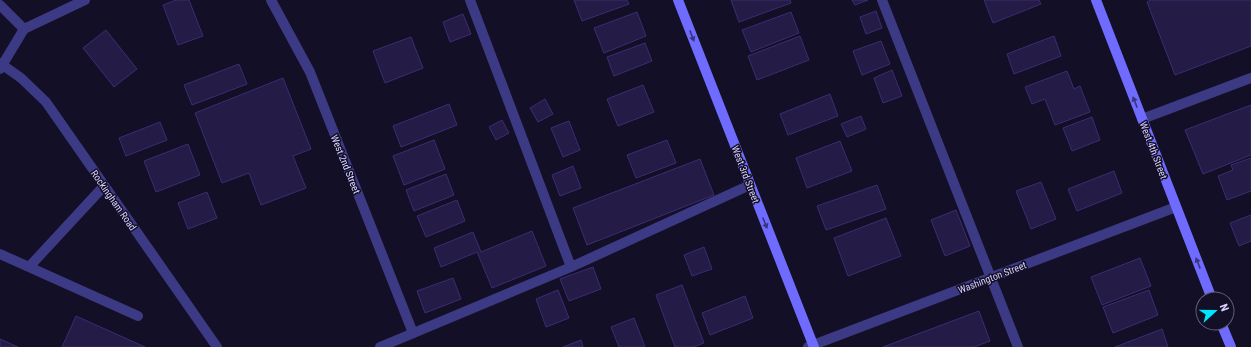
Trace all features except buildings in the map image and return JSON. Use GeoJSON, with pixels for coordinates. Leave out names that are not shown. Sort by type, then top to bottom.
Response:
{"type":"FeatureCollection","features":[{"type":"Feature","properties":{"kind":"main road","name":"West 3rd Street"},"geometry":{"type":"LineString","coordinates":[[678,0],[812,346]]}},
{"type":"Feature","properties":{"kind":"main road","name":"West 4th Street"},"geometry":{"type":"LineString","coordinates":[[1096,0],[1209,291]]}},
{"type":"Feature","properties":{"kind":"main road"},"geometry":{"type":"LineString","coordinates":[[1224,331],[1231,347]]}},
{"type":"Feature","properties":{"kind":"street"},"geometry":{"type":"LineString","coordinates":[[1,66],[24,28],[85,0]]}},
{"type":"Feature","properties":{"kind":"street","name":"West 2nd Street"},"geometry":{"type":"LineString","coordinates":[[272,0],[310,72],[413,333]]}},
{"type":"Feature","properties":{"kind":"street"},"geometry":{"type":"LineString","coordinates":[[470,0],[571,267]]}},
{"type":"Feature","properties":{"kind":"street"},"geometry":{"type":"LineString","coordinates":[[882,0],[1018,347]]}},
{"type":"Feature","properties":{"kind":"street"},"geometry":{"type":"LineString","coordinates":[[0,5],[24,28]]}},
{"type":"Feature","properties":{"kind":"street","name":"Rockingham Road"},"geometry":{"type":"LineString","coordinates":[[1,66],[21,78],[46,102],[217,347]]}},
{"type":"Feature","properties":{"kind":"street"},"geometry":{"type":"LineString","coordinates":[[1142,120],[1251,78]]}},
{"type":"Feature","properties":{"kind":"street"},"geometry":{"type":"LineString","coordinates":[[380,347],[571,267],[750,185]]}},
{"type":"Feature","properties":{"kind":"street"},"geometry":{"type":"LineString","coordinates":[[29,267],[104,186]]}},
{"type":"Feature","properties":{"kind":"street","name":"Washington Street"},"geometry":{"type":"LineString","coordinates":[[812,346],[1176,206]]}},
{"type":"Feature","properties":{"kind":"street"},"geometry":{"type":"LineString","coordinates":[[0,254],[138,316]]}}]}
